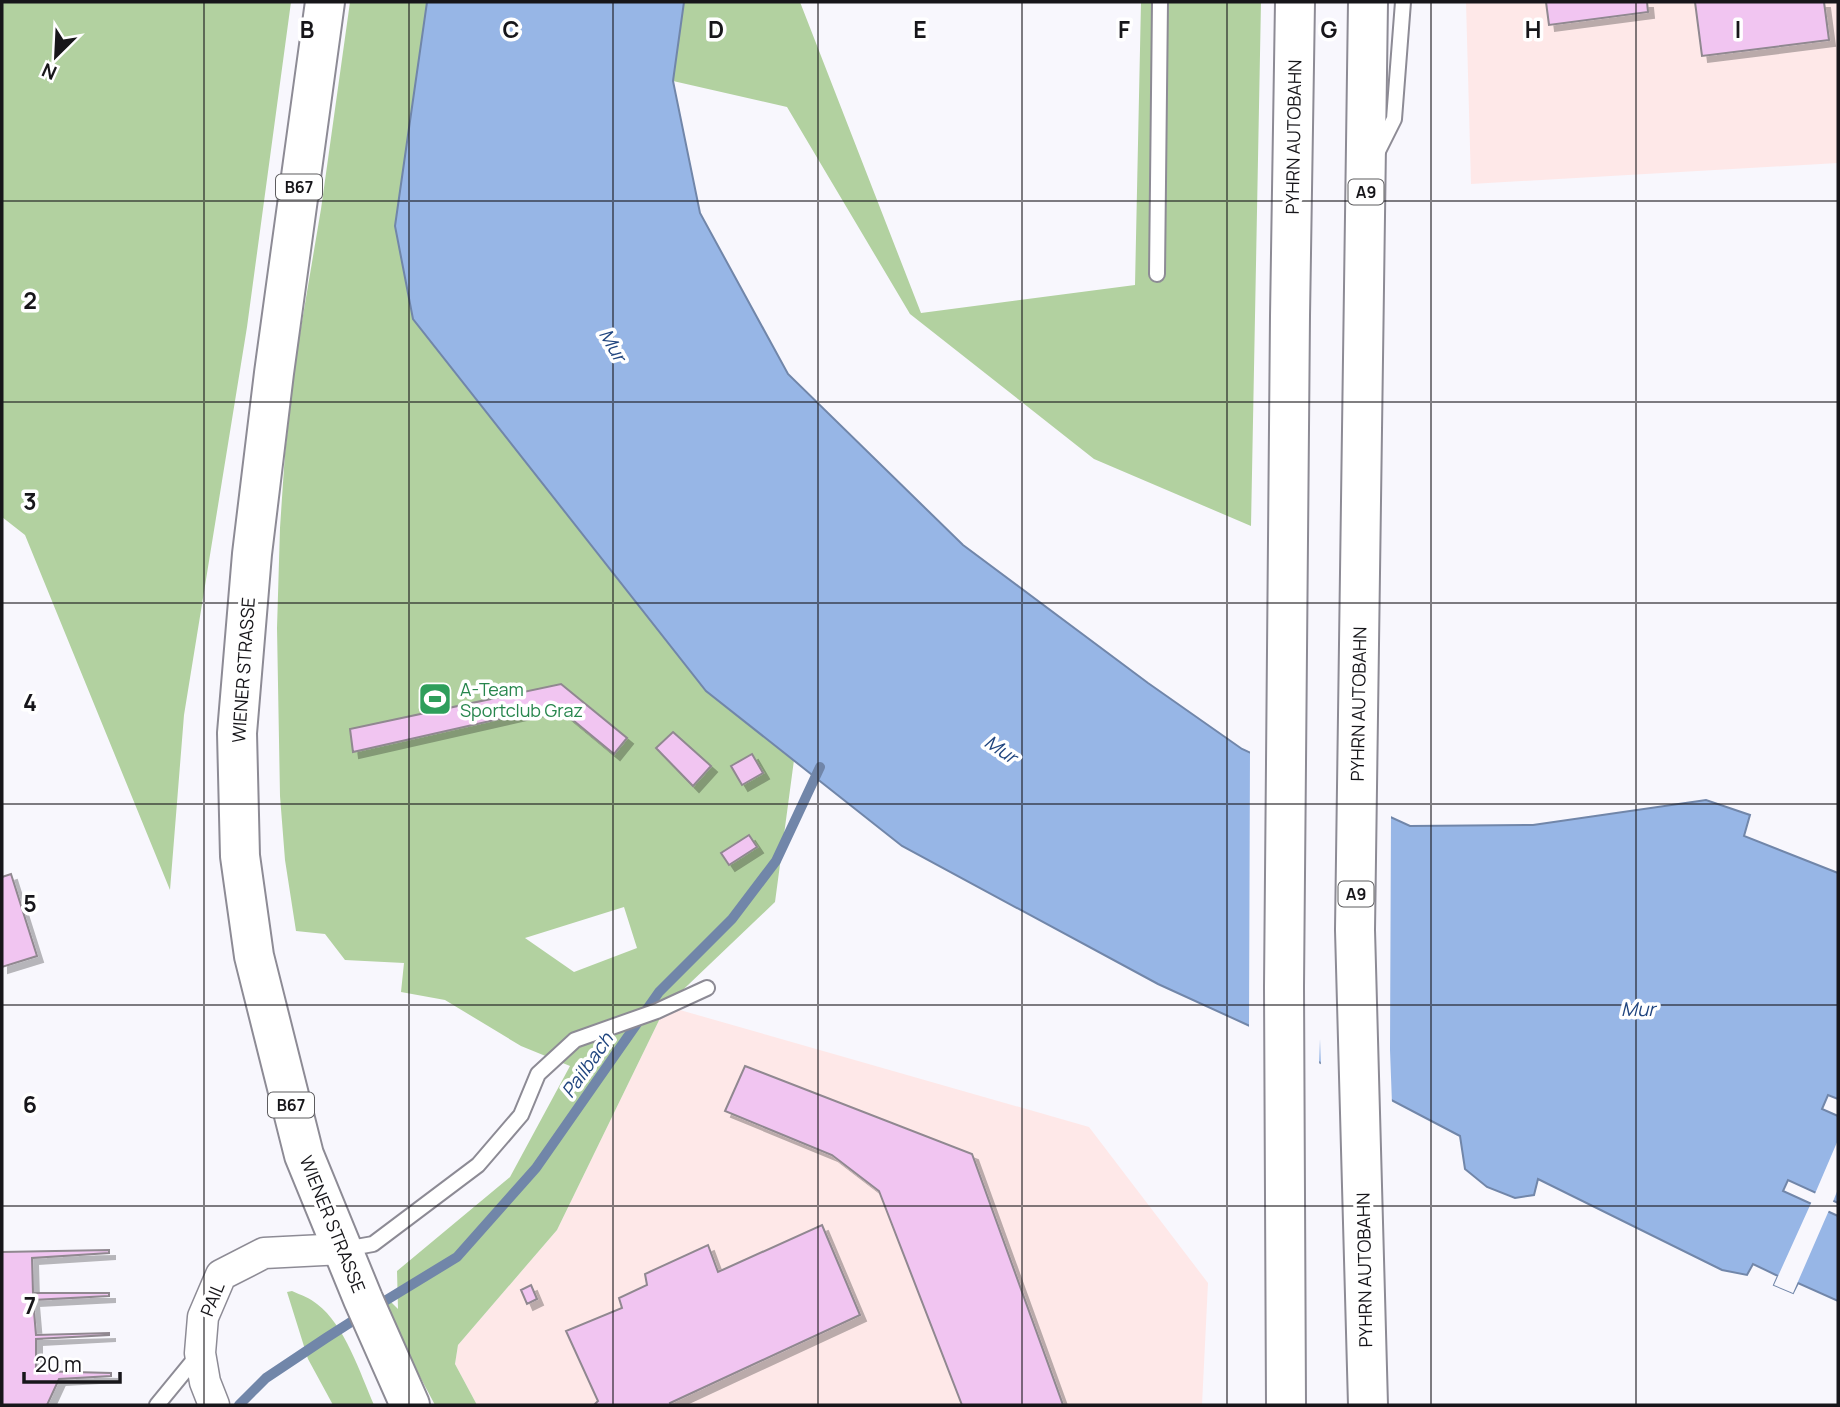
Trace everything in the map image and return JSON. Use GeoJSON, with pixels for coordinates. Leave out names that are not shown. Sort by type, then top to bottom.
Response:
{"type":"FeatureCollection","features":[{"type":"Feature","properties":{"kind":"main road","name":"WIENER STRASSE"},"geometry":{"type":"LineString","coordinates":[[325,2],[272,386],[252,554],[237,733],[240,856],[254,956],[304,1155],[410,1405]]}},
{"type":"Feature","properties":{"kind":"main road","name":"PYHRN AUTOBAHN"},"geometry":{"type":"LineString","coordinates":[[1368,2],[1355,930],[1368,1405]]}},
{"type":"Feature","properties":{"kind":"main road","name":"PYHRN AUTOBAHN"},"geometry":{"type":"LineString","coordinates":[[1286,1405],[1284,987],[1291,9]]}},
{"type":"Feature","properties":{"kind":"street","name":"PAIL"},"geometry":{"type":"LineString","coordinates":[[209,1394],[200,1353],[203,1317],[221,1275],[264,1253],[343,1249]]}},
{"type":"Feature","properties":{"kind":"lane"},"geometry":{"type":"LineString","coordinates":[[1157,274],[1160,2]]}},
{"type":"Feature","properties":{"kind":"lane"},"geometry":{"type":"LineString","coordinates":[[1366,174],[1394,119],[1404,2]]}},
{"type":"Feature","properties":{"kind":"lane"},"geometry":{"type":"LineString","coordinates":[[343,1249],[373,1244],[478,1165],[522,1115],[538,1074],[575,1040],[657,1011],[707,988]]}},
{"type":"Feature","properties":{"kind":"lane"},"geometry":{"type":"LineString","coordinates":[[157,1405],[200,1353]]}},
{"type":"Feature","properties":{"kind":"shaded area"},"geometry":{"type":"Polygon","coordinates":[[[1466,2],[1838,2],[1838,163],[1471,184],[1466,2]]]}},
{"type":"Feature","properties":{"kind":"shaded area"},"geometry":{"type":"Polygon","coordinates":[[[666,1006],[1089,1127],[1208,1283],[1202,1405],[477,1405],[455,1364],[458,1345],[557,1230],[666,1006]]]}},
{"type":"Feature","properties":{"kind":"green space"},"geometry":{"type":"Polygon","coordinates":[[[2,2],[291,2],[247,327],[184,715],[170,890],[25,535],[2,517],[2,2]]]}},
{"type":"Feature","properties":{"kind":"green space"},"geometry":{"type":"Polygon","coordinates":[[[350,2],[427,2],[395,226],[414,319],[706,691],[794,760],[775,902],[666,1006],[557,1230],[458,1345],[455,1364],[477,1405],[435,1405],[368,1279],[398,1309],[397,1271],[510,1177],[570,1066],[521,1046],[445,1000],[401,992],[404,963],[345,960],[325,934],[296,931],[285,860],[280,796],[277,628],[280,528],[296,357],[321,209],[350,2]],[[624,907],[525,938],[574,972],[637,948],[624,907]]]}},
{"type":"Feature","properties":{"kind":"green space"},"geometry":{"type":"Polygon","coordinates":[[[684,2],[800,2],[921,313],[1135,285],[1141,2],[1261,2],[1251,526],[1094,459],[910,314],[787,107],[673,81],[684,2]]]}},
{"type":"Feature","properties":{"kind":"green space"},"geometry":{"type":"Polygon","coordinates":[[[292,1291],[314,1302],[336,1324],[351,1350],[374,1405],[333,1405],[308,1359],[287,1292],[292,1291]]]}},
{"type":"Feature","properties":{"kind":"water","name":"Mur"},"geometry":{"type":"Polygon","coordinates":[[[427,2],[684,2],[673,81],[700,213],[788,374],[963,545],[1148,683],[1242,749],[1410,826],[1533,825],[1706,800],[1750,815],[1744,836],[1838,873],[1838,1099],[1828,1095],[1822,1109],[1838,1116],[1838,1203],[1788,1180],[1783,1191],[1838,1216],[1838,1301],[1798,1283],[1793,1293],[1774,1285],[1778,1276],[1753,1264],[1747,1275],[1722,1270],[1538,1179],[1534,1195],[1515,1198],[1487,1187],[1465,1169],[1460,1136],[1252,1027],[1158,984],[902,846],[706,691],[413,319],[395,226],[427,2]]]}},
{"type":"Feature","properties":{"kind":"pier"},"geometry":{"type":"Polygon","coordinates":[[[1250,749],[1391,814],[1392,1104],[1321,1067],[1320,1039],[1319,1066],[1249,1030],[1250,749]]]}},
{"type":"Feature","properties":{"kind":"pier"},"geometry":{"type":"Polygon","coordinates":[[[1838,1140],[1838,1189],[1832,1204],[1814,1196],[1838,1140]]]}},
{"type":"Feature","properties":{"kind":"pier"},"geometry":{"type":"Polygon","coordinates":[[[1812,1201],[1830,1208],[1793,1293],[1774,1285],[1812,1201]]]}},
{"type":"Feature","properties":{"kind":"building"},"geometry":{"type":"Polygon","coordinates":[[[1546,2],[1647,2],[1648,12],[1549,25],[1546,2]]]}},
{"type":"Feature","properties":{"kind":"building"},"geometry":{"type":"Polygon","coordinates":[[[1695,2],[1824,2],[1829,40],[1702,56],[1695,2]]]}},
{"type":"Feature","properties":{"kind":"building"},"geometry":{"type":"Polygon","coordinates":[[[561,684],[627,738],[614,754],[556,706],[353,752],[350,729],[561,684]]]}},
{"type":"Feature","properties":{"kind":"building"},"geometry":{"type":"Polygon","coordinates":[[[673,732],[711,766],[693,786],[656,748],[673,732]]]}},
{"type":"Feature","properties":{"kind":"building"},"geometry":{"type":"Polygon","coordinates":[[[752,754],[763,773],[742,785],[731,766],[752,754]]]}},
{"type":"Feature","properties":{"kind":"building"},"geometry":{"type":"Polygon","coordinates":[[[749,835],[757,847],[729,865],[721,853],[749,835]]]}},
{"type":"Feature","properties":{"kind":"building"},"geometry":{"type":"Polygon","coordinates":[[[11,874],[37,956],[2,967],[2,877],[11,874]]]}},
{"type":"Feature","properties":{"kind":"building"},"geometry":{"type":"Polygon","coordinates":[[[745,1066],[972,1154],[1063,1405],[962,1405],[879,1191],[832,1155],[725,1111],[745,1066]]]}},
{"type":"Feature","properties":{"kind":"building"},"geometry":{"type":"Polygon","coordinates":[[[822,1225],[860,1315],[670,1403],[671,1405],[594,1405],[598,1401],[566,1331],[622,1308],[619,1298],[647,1285],[645,1274],[708,1245],[718,1272],[822,1225]]]}},
{"type":"Feature","properties":{"kind":"building"},"geometry":{"type":"Polygon","coordinates":[[[109,1250],[109,1253],[32,1258],[33,1293],[109,1293],[109,1296],[33,1300],[36,1335],[109,1333],[36,1339],[36,1371],[111,1373],[111,1376],[59,1379],[47,1405],[2,1405],[2,1252],[109,1250]]]}},
{"type":"Feature","properties":{"kind":"building"},"geometry":{"type":"Polygon","coordinates":[[[531,1285],[537,1299],[527,1304],[521,1290],[531,1285]]]}},
{"type":"Feature","properties":{"kind":"waterway","name":"Pailbach"},"geometry":{"type":"LineString","coordinates":[[375,1307],[457,1257],[536,1168],[659,992],[732,919],[776,861],[820,767]]}},
{"type":"Feature","properties":{"kind":"waterway","name":"Pailbach"},"geometry":{"type":"LineString","coordinates":[[239,1405],[266,1378],[362,1315]]}},
{"type":"Feature","properties":{"kind":"place","name":"A-Team Sportclub Graz"},"geometry":{"type":"Point","coordinates":[435,699]}}]}
